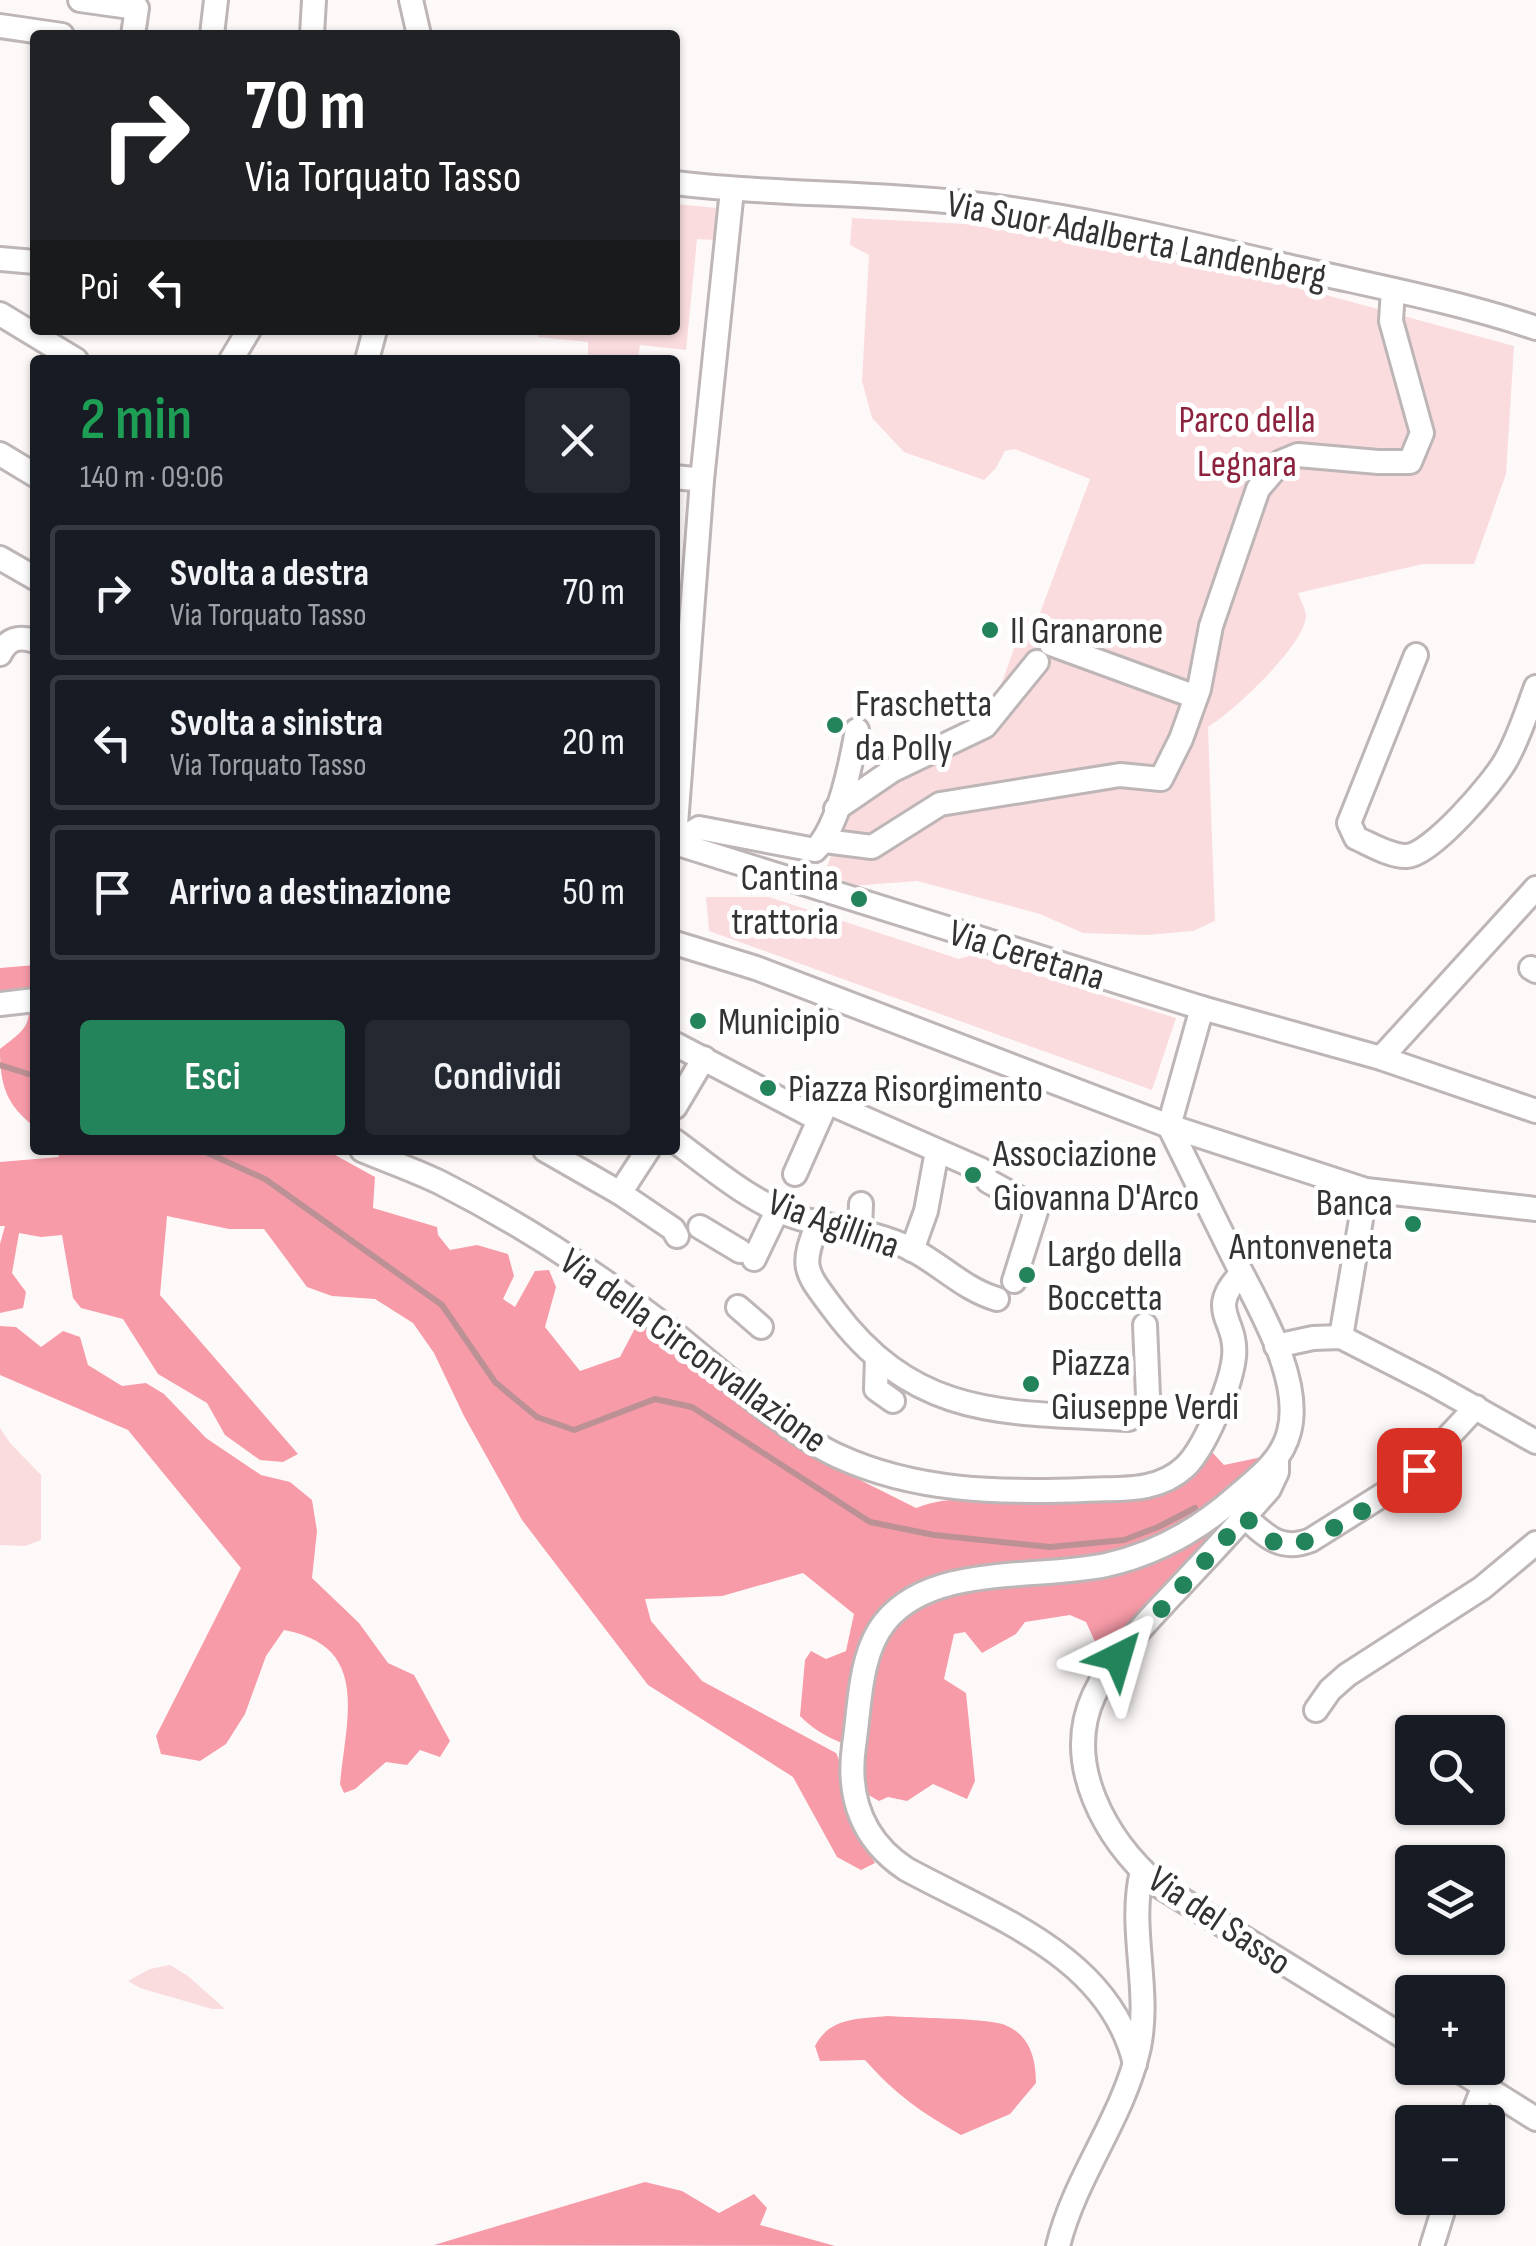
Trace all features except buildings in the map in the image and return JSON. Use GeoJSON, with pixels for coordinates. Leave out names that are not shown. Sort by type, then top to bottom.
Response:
{"type":"FeatureCollection","features":[{"type":"Feature","properties":{"kind":"street"},"geometry":{"type":"LineString","coordinates":[[63,30],[66,0]]}},
{"type":"Feature","properties":{"kind":"street"},"geometry":{"type":"LineString","coordinates":[[213,30],[216,0]]}},
{"type":"Feature","properties":{"kind":"street"},"geometry":{"type":"LineString","coordinates":[[312,30],[314,0]]}},
{"type":"Feature","properties":{"kind":"street"},"geometry":{"type":"LineString","coordinates":[[412,0],[418,30]]}},
{"type":"Feature","properties":{"kind":"street"},"geometry":{"type":"LineString","coordinates":[[91,1],[137,8],[134,30]]}},
{"type":"Feature","properties":{"kind":"street"},"geometry":{"type":"LineString","coordinates":[[0,26],[30,30]]}},
{"type":"Feature","properties":{"kind":"street","name":"Via Suor Adalberta Landenberg"},"geometry":{"type":"LineString","coordinates":[[680,184],[732,190],[924,199],[1123,228],[1393,290],[1536,328]]}},
{"type":"Feature","properties":{"kind":"street"},"geometry":{"type":"LineString","coordinates":[[680,712],[682,660],[732,190]]}},
{"type":"Feature","properties":{"kind":"street"},"geometry":{"type":"LineString","coordinates":[[0,259],[30,262]]}},
{"type":"Feature","properties":{"kind":"street"},"geometry":{"type":"LineString","coordinates":[[825,841],[872,847],[940,804],[1120,775],[1161,779],[1196,696],[1211,626],[1258,489],[1280,462],[1298,455],[1410,462],[1422,433],[1391,322],[1393,290]]}},
{"type":"Feature","properties":{"kind":"street"},"geometry":{"type":"LineString","coordinates":[[0,314],[30,332]]}},
{"type":"Feature","properties":{"kind":"street"},"geometry":{"type":"LineString","coordinates":[[35,335],[68,355]]}},
{"type":"Feature","properties":{"kind":"street"},"geometry":{"type":"LineString","coordinates":[[0,454],[30,472]]}},
{"type":"Feature","properties":{"kind":"street"},"geometry":{"type":"LineString","coordinates":[[680,478],[702,480]]}},
{"type":"Feature","properties":{"kind":"street"},"geometry":{"type":"LineString","coordinates":[[0,558],[30,575]]}},
{"type":"Feature","properties":{"kind":"street"},"geometry":{"type":"LineString","coordinates":[[0,654],[5,644],[17,638],[30,640]]}},
{"type":"Feature","properties":{"kind":"street"},"geometry":{"type":"LineString","coordinates":[[836,809],[893,770],[985,726],[1044,653],[1196,696]]}},
{"type":"Feature","properties":{"kind":"street"},"geometry":{"type":"LineString","coordinates":[[1416,655],[1349,823],[1356,838],[1398,855],[1414,855],[1428,847],[1490,783],[1511,750],[1536,687]]}},
{"type":"Feature","properties":{"kind":"street"},"geometry":{"type":"LineString","coordinates":[[680,838],[698,828],[815,850],[825,841],[850,766],[857,730]]}},
{"type":"Feature","properties":{"kind":"street","name":"Via Ceretana"},"geometry":{"type":"LineString","coordinates":[[680,843],[1202,1008],[1381,1058],[1536,1111]]}},
{"type":"Feature","properties":{"kind":"street"},"geometry":{"type":"LineString","coordinates":[[1381,1058],[1536,888]]}},
{"type":"Feature","properties":{"kind":"street"},"geometry":{"type":"LineString","coordinates":[[680,945],[756,968],[1169,1126],[1366,1190],[1536,1210]]}},
{"type":"Feature","properties":{"kind":"street"},"geometry":{"type":"LineString","coordinates":[[0,1004],[30,1001]]}},
{"type":"Feature","properties":{"kind":"street"},"geometry":{"type":"LineString","coordinates":[[1169,1126],[1202,1008]]}},
{"type":"Feature","properties":{"kind":"street"},"geometry":{"type":"LineString","coordinates":[[680,1049],[698,1068],[818,1119],[937,1151],[982,1170],[988,1181],[1037,1208],[1014,1281]]}},
{"type":"Feature","properties":{"kind":"street"},"geometry":{"type":"LineString","coordinates":[[680,1098],[698,1068]]}},
{"type":"Feature","properties":{"kind":"street"},"geometry":{"type":"LineString","coordinates":[[795,1174],[818,1119]]}},
{"type":"Feature","properties":{"kind":"street","name":"Via del Sasso"},"geometry":{"type":"LineString","coordinates":[[1169,1126],[1276,1346],[1292,1408],[1289,1432],[1272,1485],[1130,1641],[1106,1674],[1088,1711],[1084,1748],[1092,1793],[1116,1840],[1142,1871],[1183,1903],[1395,2032]]}},
{"type":"Feature","properties":{"kind":"street","name":"Via Agillina"},"geometry":{"type":"LineString","coordinates":[[680,1146],[727,1188],[778,1210],[860,1230],[912,1250],[959,1282],[997,1299]]}},
{"type":"Feature","properties":{"kind":"street"},"geometry":{"type":"LineString","coordinates":[[912,1250],[929,1198],[937,1151]]}},
{"type":"Feature","properties":{"kind":"street","name":"Via della Circonvallazione"},"geometry":{"type":"LineString","coordinates":[[374,1155],[437,1182],[549,1243],[644,1310],[786,1423],[828,1451],[873,1469],[949,1487],[1015,1492],[1146,1487],[1174,1476],[1190,1462],[1205,1436],[1230,1376],[1234,1352],[1223,1302],[1229,1287],[1242,1274]]}},
{"type":"Feature","properties":{"kind":"street"},"geometry":{"type":"LineString","coordinates":[[620,1193],[645,1155]]}},
{"type":"Feature","properties":{"kind":"street"},"geometry":{"type":"LineString","coordinates":[[580,1158],[620,1193],[673,1229],[695,1230],[747,1255],[778,1210]]}},
{"type":"Feature","properties":{"kind":"street"},"geometry":{"type":"LineString","coordinates":[[1341,1337],[1366,1190]]}},
{"type":"Feature","properties":{"kind":"street"},"geometry":{"type":"LineString","coordinates":[[860,1230],[861,1204]]}},
{"type":"Feature","properties":{"kind":"street"},"geometry":{"type":"LineString","coordinates":[[820,1221],[806,1254],[807,1267],[844,1323],[877,1357],[918,1386],[964,1404],[1018,1413],[1130,1419],[1144,1407],[1148,1396],[1144,1325]]}},
{"type":"Feature","properties":{"kind":"street"},"geometry":{"type":"LineString","coordinates":[[738,1307],[761,1328]]}},
{"type":"Feature","properties":{"kind":"street"},"geometry":{"type":"LineString","coordinates":[[1276,1346],[1341,1337],[1536,1442]]}},
{"type":"Feature","properties":{"kind":"street"},"geometry":{"type":"LineString","coordinates":[[877,1357],[876,1388],[893,1401]]}},
{"type":"Feature","properties":{"kind":"street"},"geometry":{"type":"LineString","coordinates":[[1245,1517],[1280,1544],[1295,1546],[1311,1540],[1411,1478],[1476,1407]]}},
{"type":"Feature","properties":{"kind":"street"},"geometry":{"type":"LineString","coordinates":[[1135,2064],[1112,2006],[1070,1961],[906,1869],[871,1838],[859,1814],[851,1782],[867,1663],[875,1638],[887,1620],[905,1602],[928,1590],[975,1580],[1085,1569],[1138,1556],[1194,1529],[1277,1460]]}},
{"type":"Feature","properties":{"kind":"street"},"geometry":{"type":"LineString","coordinates":[[1316,1710],[1330,1690],[1348,1675],[1482,1588],[1536,1542]]}},
{"type":"Feature","properties":{"kind":"street"},"geometry":{"type":"LineString","coordinates":[[1058,2246],[1072,2199],[1135,2064],[1143,2012],[1138,1917],[1142,1871]]}},
{"type":"Feature","properties":{"kind":"street"},"geometry":{"type":"LineString","coordinates":[[1476,2105],[1484,2085],[1536,2119]]}},
{"type":"Feature","properties":{"kind":"street"},"geometry":{"type":"LineString","coordinates":[[1432,2246],[1442,2215]]}},
{"type":"Feature","properties":{"kind":"green space"},"geometry":{"type":"Polygon","coordinates":[[[680,204],[718,208],[715,240],[697,239],[686,350],[640,345],[639,355],[588,355],[588,342],[538,337],[680,335],[680,204]]]}},
{"type":"Feature","properties":{"kind":"green space","name":"Parco della Legnara"},"geometry":{"type":"Polygon","coordinates":[[[852,218],[966,224],[1223,267],[1514,346],[1506,474],[1474,564],[1423,564],[1298,593],[1306,616],[1294,644],[1249,693],[1208,727],[1215,921],[1193,931],[1147,935],[1083,933],[1040,914],[917,881],[852,886],[826,870],[843,817],[910,768],[995,734],[1049,660],[1036,654],[994,704],[1025,618],[1037,621],[1090,479],[1015,449],[1005,451],[984,480],[904,452],[872,418],[862,381],[869,255],[850,245],[852,218]]]}},
{"type":"Feature","properties":{"kind":"green space"},"geometry":{"type":"Polygon","coordinates":[[[706,897],[769,897],[959,959],[973,955],[1176,1018],[1152,1090],[709,931],[706,897]]]}},
{"type":"Feature","properties":{"kind":"green space"},"geometry":{"type":"Polygon","coordinates":[[[0,1428],[41,1475],[41,1540],[25,1546],[0,1545],[0,1428]]]}},
{"type":"Feature","properties":{"kind":"green space"},"geometry":{"type":"Polygon","coordinates":[[[170,1965],[225,2009],[212,2009],[128,1981],[150,1969],[170,1965]]]}},
{"type":"Feature","properties":{"kind":"shaded area"},"geometry":{"type":"Polygon","coordinates":[[[30,965],[30,1123],[11,1102],[0,1062],[0,1049],[26,1024],[28,987],[0,994],[0,968],[30,965]]]}},
{"type":"Feature","properties":{"kind":"shaded area"},"geometry":{"type":"Polygon","coordinates":[[[335,1155],[375,1177],[373,1208],[437,1227],[438,1235],[450,1250],[477,1245],[508,1254],[514,1276],[503,1299],[515,1307],[535,1271],[549,1270],[556,1287],[545,1327],[580,1371],[620,1357],[642,1315],[784,1430],[844,1472],[916,1508],[967,1499],[1055,1502],[1132,1490],[1178,1478],[1196,1447],[1211,1451],[1224,1465],[1262,1457],[1258,1481],[1107,1651],[1098,1648],[1086,1622],[1070,1615],[1025,1622],[1016,1634],[982,1653],[965,1632],[954,1634],[944,1679],[966,1693],[975,1781],[967,1799],[933,1784],[907,1801],[888,1797],[879,1801],[865,1793],[866,1754],[824,1735],[800,1716],[805,1660],[811,1651],[826,1659],[846,1651],[854,1614],[803,1573],[722,1596],[645,1599],[651,1621],[702,1681],[836,1753],[850,1819],[875,1863],[861,1870],[837,1857],[793,1777],[648,1685],[522,1520],[434,1353],[413,1323],[375,1299],[332,1296],[307,1287],[264,1229],[229,1229],[167,1216],[160,1295],[298,1454],[283,1462],[260,1460],[225,1435],[207,1403],[158,1374],[123,1319],[81,1308],[73,1298],[62,1235],[19,1233],[12,1273],[26,1292],[23,1308],[0,1313],[0,1244],[5,1226],[0,1226],[0,1162],[59,1157],[335,1155]]]}},
{"type":"Feature","properties":{"kind":"shaded area"},"geometry":{"type":"Polygon","coordinates":[[[0,1326],[16,1327],[41,1347],[63,1331],[80,1337],[88,1365],[122,1386],[146,1383],[164,1394],[206,1438],[261,1475],[290,1482],[312,1500],[317,1531],[312,1578],[359,1623],[388,1663],[414,1675],[450,1741],[440,1757],[420,1750],[407,1765],[386,1762],[355,1789],[344,1793],[340,1784],[348,1710],[342,1668],[330,1652],[312,1639],[284,1630],[266,1656],[245,1714],[226,1744],[200,1761],[161,1754],[156,1736],[241,1568],[128,1430],[0,1375],[0,1326]]]}},
{"type":"Feature","properties":{"kind":"shaded area"},"geometry":{"type":"Polygon","coordinates":[[[888,2016],[967,2020],[1014,2029],[1030,2049],[1036,2083],[1010,2114],[961,2135],[910,2102],[865,2060],[820,2061],[815,2046],[829,2030],[846,2021],[888,2016]]]}},
{"type":"Feature","properties":{"kind":"shaded area"},"geometry":{"type":"Polygon","coordinates":[[[645,2182],[682,2191],[719,2213],[754,2194],[767,2208],[760,2225],[835,2246],[434,2245],[645,2182]]]}},
{"type":"Feature","properties":{"kind":"waterway"},"geometry":{"type":"LineString","coordinates":[[0,1065],[30,1074]]}},
{"type":"Feature","properties":{"kind":"waterway"},"geometry":{"type":"LineString","coordinates":[[212,1155],[265,1179],[442,1305],[495,1382],[537,1417],[574,1430],[655,1399],[692,1407],[870,1522],[934,1535],[1050,1547],[1124,1540],[1195,1508]]}},
{"type":"Feature","properties":{"kind":"place","name":"Il Granarone"},"geometry":{"type":"Point","coordinates":[990,630]}},
{"type":"Feature","properties":{"kind":"place","name":"Fraschetta da Polly"},"geometry":{"type":"Point","coordinates":[835,725]}},
{"type":"Feature","properties":{"kind":"place","name":"Cantina trattoria"},"geometry":{"type":"Point","coordinates":[859,899]}},
{"type":"Feature","properties":{"kind":"place","name":"Municipio"},"geometry":{"type":"Point","coordinates":[698,1021]}},
{"type":"Feature","properties":{"kind":"place","name":"Piazza Risorgimento"},"geometry":{"type":"Point","coordinates":[768,1088]}},
{"type":"Feature","properties":{"kind":"place","name":"Associazione Giovanna D'Arco"},"geometry":{"type":"Point","coordinates":[973,1175]}},
{"type":"Feature","properties":{"kind":"place","name":"Banca Antonveneta"},"geometry":{"type":"Point","coordinates":[1413,1224]}},
{"type":"Feature","properties":{"kind":"place","name":"Largo della Boccetta"},"geometry":{"type":"Point","coordinates":[1027,1275]}},
{"type":"Feature","properties":{"kind":"place","name":"Piazza Giuseppe Verdi"},"geometry":{"type":"Point","coordinates":[1031,1384]}},
{"type":"Feature","properties":{"kind":"route"},"geometry":{"type":"LineString","coordinates":[[1118,1657],[1245,1517],[1275,1542],[1295,1546],[1373,1504],[1419,1470]]}}]}
